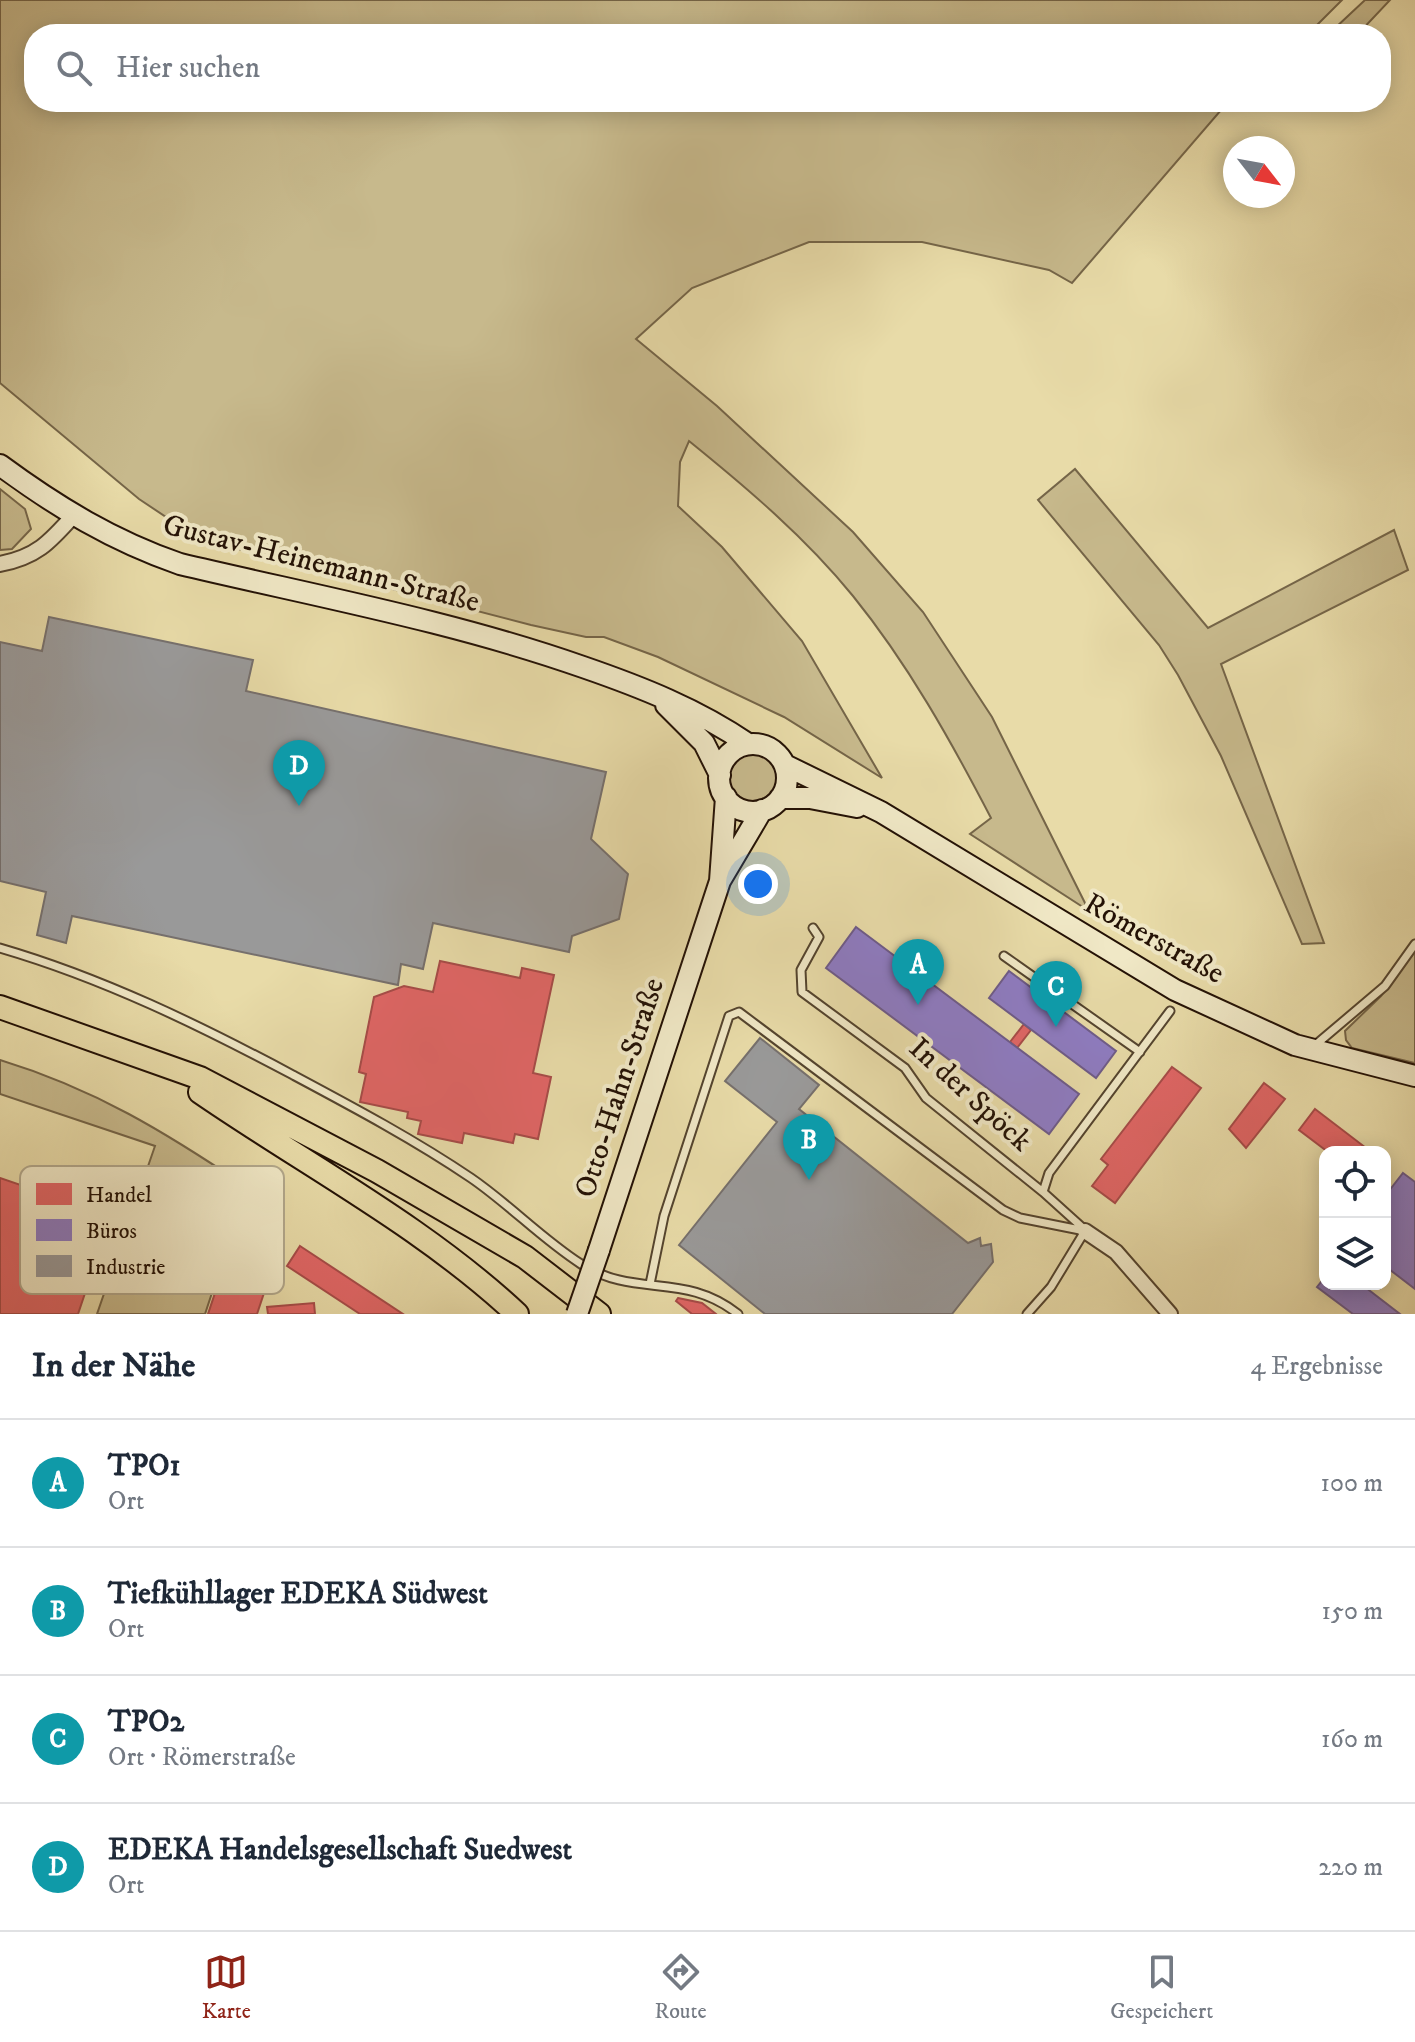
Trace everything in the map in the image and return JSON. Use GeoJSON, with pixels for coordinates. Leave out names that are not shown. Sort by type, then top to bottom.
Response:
{"type":"FeatureCollection","features":[{"type":"Feature","properties":{"kind":"main road"},"geometry":{"type":"LineString","coordinates":[[0,1007],[200,1078],[377,1171],[525,1257],[599,1314]]}},
{"type":"Feature","properties":{"kind":"main road"},"geometry":{"type":"LineString","coordinates":[[160,1064],[362,1196],[456,1263],[517,1314]]}},
{"type":"Feature","properties":{"kind":"street","name":"Gustav-Heinemann-Straße"},"geometry":{"type":"LineString","coordinates":[[0,465],[73,516],[112,538],[180,564],[471,631],[644,688],[721,725],[748,744]]}},
{"type":"Feature","properties":{"kind":"street"},"geometry":{"type":"LineString","coordinates":[[0,564],[26,559],[52,540],[73,516]]}},
{"type":"Feature","properties":{"kind":"street","name":"Gustav-Heinemann-Straße"},"geometry":{"type":"LineString","coordinates":[[644,688],[683,719],[704,743],[720,775]]}},
{"type":"Feature","properties":{"kind":"street"},"geometry":{"type":"LineString","coordinates":[[748,744],[770,748],[785,765],[786,788],[780,798],[762,810],[740,809],[726,797],[720,775],[728,755],[748,744]]}},
{"type":"Feature","properties":{"kind":"street","name":"Römerstraße"},"geometry":{"type":"LineString","coordinates":[[785,765],[881,812],[1175,990],[1311,1049],[1415,1076]]}},
{"type":"Feature","properties":{"kind":"street","name":"Otto-Hahn-Straße"},"geometry":{"type":"LineString","coordinates":[[720,881],[726,797]]}},
{"type":"Feature","properties":{"kind":"street","name":"Römerstraße"},"geometry":{"type":"LineString","coordinates":[[780,798],[827,800],[881,812]]}},
{"type":"Feature","properties":{"kind":"street","name":"Otto-Hahn-Straße"},"geometry":{"type":"LineString","coordinates":[[577,1314],[720,881],[762,810]]}},
{"type":"Feature","properties":{"kind":"street","name":"In der Spöck"},"geometry":{"type":"LineString","coordinates":[[1085,1231],[1116,1252],[1170,1314]]}},
{"type":"Feature","properties":{"kind":"lane","name":"In der Spöck"},"geometry":{"type":"LineString","coordinates":[[813,928],[819,937],[801,970],[802,992],[905,1068],[926,1098],[1043,1192],[1085,1231]]}},
{"type":"Feature","properties":{"kind":"lane"},"geometry":{"type":"LineString","coordinates":[[1311,1049],[1385,986],[1415,944]]}},
{"type":"Feature","properties":{"kind":"lane"},"geometry":{"type":"LineString","coordinates":[[0,948],[37,959],[194,1022],[343,1101],[471,1178],[580,1264],[615,1282],[702,1291],[738,1314]]}},
{"type":"Feature","properties":{"kind":"lane"},"geometry":{"type":"LineString","coordinates":[[1004,956],[1140,1052]]}},
{"type":"Feature","properties":{"kind":"lane","name":"In der Spöck"},"geometry":{"type":"LineString","coordinates":[[1043,1192],[1049,1173],[1170,1011]]}},
{"type":"Feature","properties":{"kind":"lane"},"geometry":{"type":"LineString","coordinates":[[650,1284],[664,1216],[724,1031],[729,1016],[739,1012],[1003,1210],[1020,1218],[1085,1231],[1051,1287],[1027,1314]]}},
{"type":"Feature","properties":{"kind":"shaded area"},"geometry":{"type":"Polygon","coordinates":[[[0,0],[1342,0],[1318,24],[24,24],[24,112],[1219,112],[1072,283],[1049,270],[922,242],[809,242],[692,288],[636,339],[717,406],[853,532],[923,612],[992,717],[1089,911],[970,834],[991,818],[944,732],[873,622],[795,533],[689,441],[680,462],[678,506],[722,547],[802,641],[882,778],[784,717],[658,657],[604,637],[586,637],[531,625],[199,539],[139,499],[0,383],[0,0]]]}},
{"type":"Feature","properties":{"kind":"shaded area"},"geometry":{"type":"Polygon","coordinates":[[[1365,0],[1390,0],[1367,24],[1339,24],[1365,0]]]}},
{"type":"Feature","properties":{"kind":"shaded area"},"geometry":{"type":"Polygon","coordinates":[[[1075,469],[1208,628],[1394,530],[1408,570],[1221,664],[1324,943],[1302,944],[1221,756],[1159,645],[1038,500],[1075,469]]]}},
{"type":"Feature","properties":{"kind":"shaded area"},"geometry":{"type":"Polygon","coordinates":[[[0,489],[25,509],[31,529],[12,549],[0,550],[0,489]]]}},
{"type":"Feature","properties":{"kind":"shaded area"},"geometry":{"type":"Polygon","coordinates":[[[752,749],[770,757],[778,775],[770,793],[752,801],[734,793],[726,775],[734,757],[752,749]]]}},
{"type":"Feature","properties":{"kind":"shaded area"},"geometry":{"type":"Polygon","coordinates":[[[1415,951],[1415,1063],[1352,1048],[1346,1040],[1345,1031],[1381,996],[1415,951]]]}},
{"type":"Feature","properties":{"kind":"shaded area"},"geometry":{"type":"Polygon","coordinates":[[[0,1060],[98,1098],[215,1166],[148,1166],[155,1146],[0,1094],[0,1060]]]}},
{"type":"Feature","properties":{"kind":"shaded area"},"geometry":{"type":"Polygon","coordinates":[[[104,1294],[212,1294],[205,1314],[97,1314],[104,1294]]]}},
{"type":"Feature","properties":{"kind":"building: Handel"},"geometry":{"type":"Polygon","coordinates":[[[440,961],[520,978],[522,968],[554,975],[533,1073],[551,1077],[538,1139],[515,1134],[513,1143],[464,1133],[462,1143],[418,1134],[421,1121],[407,1118],[408,1112],[360,1102],[366,1074],[359,1072],[374,997],[404,986],[433,992],[440,961]]]}},
{"type":"Feature","properties":{"kind":"building: Handel"},"geometry":{"type":"Polygon","coordinates":[[[1024,1024],[1031,1030],[1017,1048],[1010,1042],[1024,1024]]]}},
{"type":"Feature","properties":{"kind":"building: Handel"},"geometry":{"type":"Polygon","coordinates":[[[1172,1067],[1201,1088],[1115,1203],[1092,1186],[1108,1165],[1101,1159],[1172,1067]]]}},
{"type":"Feature","properties":{"kind":"building: Handel"},"geometry":{"type":"Polygon","coordinates":[[[1264,1083],[1285,1099],[1246,1148],[1229,1129],[1264,1083]]]}},
{"type":"Feature","properties":{"kind":"building: Handel"},"geometry":{"type":"Polygon","coordinates":[[[1315,1109],[1363,1146],[1320,1146],[1299,1130],[1315,1109]]]}},
{"type":"Feature","properties":{"kind":"building: Handel"},"geometry":{"type":"Polygon","coordinates":[[[0,1178],[20,1185],[20,1294],[85,1294],[78,1314],[0,1314],[0,1178]]]}},
{"type":"Feature","properties":{"kind":"building: Handel"},"geometry":{"type":"Polygon","coordinates":[[[300,1246],[403,1314],[360,1314],[287,1266],[300,1246]]]}},
{"type":"Feature","properties":{"kind":"building: Handel"},"geometry":{"type":"Polygon","coordinates":[[[215,1294],[264,1294],[257,1314],[208,1314],[215,1294]]]}},
{"type":"Feature","properties":{"kind":"building: Handel"},"geometry":{"type":"Polygon","coordinates":[[[678,1298],[702,1303],[716,1314],[692,1314],[676,1301],[678,1298]]]}},
{"type":"Feature","properties":{"kind":"building: Handel"},"geometry":{"type":"Polygon","coordinates":[[[314,1303],[315,1314],[268,1314],[267,1307],[314,1303]]]}},
{"type":"Feature","properties":{"kind":"building: Büros"},"geometry":{"type":"Polygon","coordinates":[[[856,927],[1079,1094],[1049,1134],[826,968],[856,927]]]}},
{"type":"Feature","properties":{"kind":"building: Büros"},"geometry":{"type":"Polygon","coordinates":[[[1009,971],[1116,1051],[1096,1078],[989,998],[1009,971]]]}},
{"type":"Feature","properties":{"kind":"building: Büros"},"geometry":{"type":"Polygon","coordinates":[[[1403,1173],[1415,1182],[1415,1289],[1391,1271],[1391,1188],[1403,1173]]]}},
{"type":"Feature","properties":{"kind":"building: Büros"},"geometry":{"type":"Polygon","coordinates":[[[1321,1290],[1369,1290],[1400,1314],[1353,1314],[1321,1290]]]}},
{"type":"Feature","properties":{"kind":"building: Industrie"},"geometry":{"type":"Polygon","coordinates":[[[49,617],[253,660],[246,691],[606,772],[591,839],[628,874],[619,919],[572,936],[569,952],[433,923],[423,969],[401,964],[398,985],[72,916],[66,943],[37,935],[46,892],[0,881],[0,642],[42,651],[49,617]]]}},
{"type":"Feature","properties":{"kind":"building: Industrie"},"geometry":{"type":"Polygon","coordinates":[[[760,1038],[819,1085],[799,1109],[968,1243],[980,1238],[981,1246],[991,1244],[993,1262],[952,1314],[765,1314],[679,1245],[777,1122],[725,1081],[760,1038]]]}},
{"type":"Feature","properties":{"kind":"place","name":"EDEKA Handelsgesellschaft Suedwest"},"geometry":{"type":"Point","coordinates":[299,806]}},
{"type":"Feature","properties":{"kind":"place","name":"TPO1"},"geometry":{"type":"Point","coordinates":[918,1005]}},
{"type":"Feature","properties":{"kind":"place","name":"TPO2"},"geometry":{"type":"Point","coordinates":[1056,1027]}},
{"type":"Feature","properties":{"kind":"place","name":"Tiefkühllager EDEKA Südwest"},"geometry":{"type":"Point","coordinates":[809,1180]}}]}
